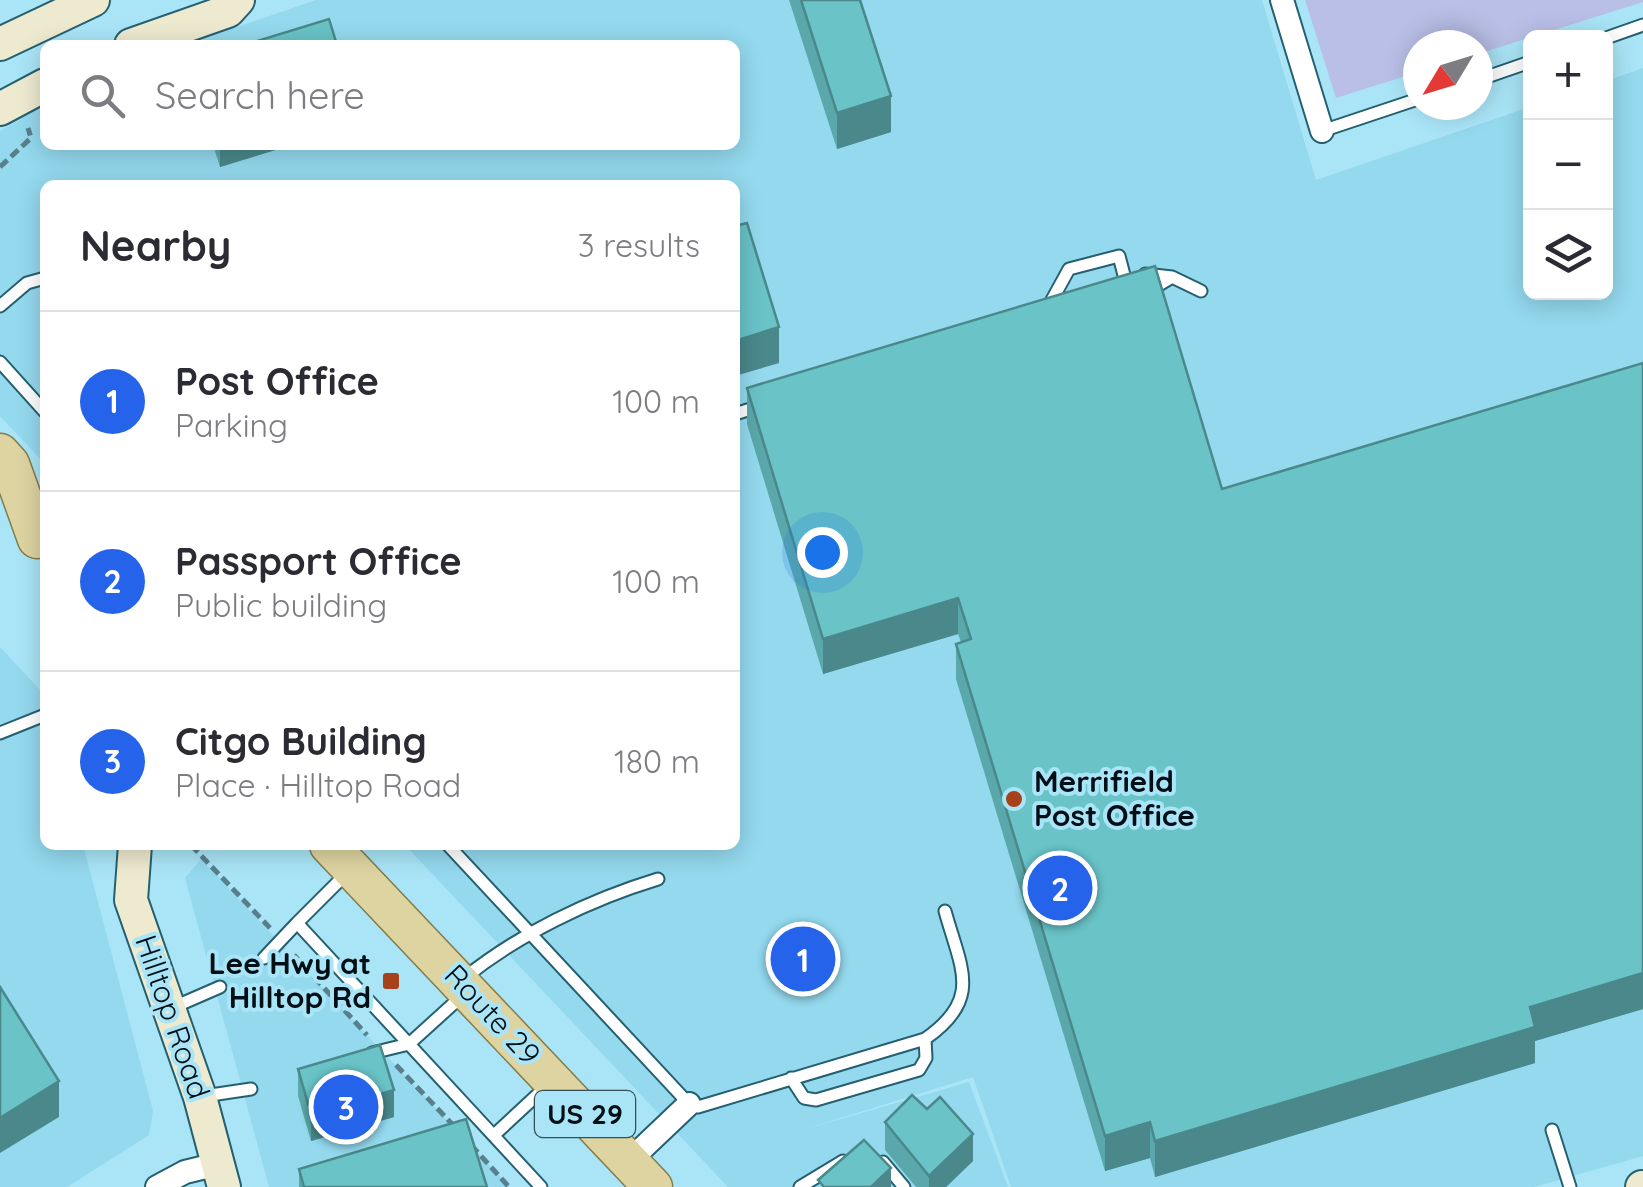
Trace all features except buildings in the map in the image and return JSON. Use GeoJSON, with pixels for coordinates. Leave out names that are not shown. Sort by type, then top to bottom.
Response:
{"type":"FeatureCollection","features":[{"type":"Feature","properties":{"kind":"main road"},"geometry":{"type":"LineString","coordinates":[[0,453],[10,464],[40,540]]}},
{"type":"Feature","properties":{"kind":"main road"},"geometry":{"type":"LineString","coordinates":[[0,524],[40,543]]}},
{"type":"Feature","properties":{"kind":"main road","name":"Route 29"},"geometry":{"type":"LineString","coordinates":[[340,857],[641,1174]]}},
{"type":"Feature","properties":{"kind":"street"},"geometry":{"type":"LineString","coordinates":[[0,44],[93,0]]}},
{"type":"Feature","properties":{"kind":"street"},"geometry":{"type":"LineString","coordinates":[[145,40],[228,11],[238,0]]}},
{"type":"Feature","properties":{"kind":"street"},"geometry":{"type":"LineString","coordinates":[[1282,0],[1322,131]]}},
{"type":"Feature","properties":{"kind":"street"},"geometry":{"type":"LineString","coordinates":[[0,109],[40,88]]}},
{"type":"Feature","properties":{"kind":"street","name":"Hilltop Road"},"geometry":{"type":"LineString","coordinates":[[128,854],[132,900],[200,1097],[221,1176]]}},
{"type":"Feature","properties":{"kind":"street"},"geometry":{"type":"LineString","coordinates":[[641,1174],[689,1104]]}},
{"type":"Feature","properties":{"kind":"street"},"geometry":{"type":"LineString","coordinates":[[157,1187],[185,1172],[221,1176]]}},
{"type":"Feature","properties":{"kind":"lane"},"geometry":{"type":"LineString","coordinates":[[1613,36],[1643,26]]}},
{"type":"Feature","properties":{"kind":"lane"},"geometry":{"type":"LineString","coordinates":[[1493,75],[1523,64]]}},
{"type":"Feature","properties":{"kind":"lane"},"geometry":{"type":"LineString","coordinates":[[1322,131],[1403,105]]}},
{"type":"Feature","properties":{"kind":"lane"},"geometry":{"type":"LineString","coordinates":[[1046,310],[1069,269],[1119,256],[1120,282],[1151,273],[1172,277],[1201,291]]}},
{"type":"Feature","properties":{"kind":"lane"},"geometry":{"type":"LineString","coordinates":[[1130,296],[1155,290],[1172,277]]}},
{"type":"Feature","properties":{"kind":"lane"},"geometry":{"type":"LineString","coordinates":[[0,306],[27,282],[40,279]]}},
{"type":"Feature","properties":{"kind":"lane"},"geometry":{"type":"LineString","coordinates":[[1029,314],[1061,306]]}},
{"type":"Feature","properties":{"kind":"lane"},"geometry":{"type":"LineString","coordinates":[[0,362],[40,406]]}},
{"type":"Feature","properties":{"kind":"lane"},"geometry":{"type":"LineString","coordinates":[[740,412],[768,403]]}},
{"type":"Feature","properties":{"kind":"lane"},"geometry":{"type":"LineString","coordinates":[[0,733],[40,717]]}},
{"type":"Feature","properties":{"kind":"lane"},"geometry":{"type":"LineString","coordinates":[[453,850],[689,1104],[710,1104],[924,1039],[948,1023],[959,1008],[966,984],[945,911]]}},
{"type":"Feature","properties":{"kind":"lane"},"geometry":{"type":"LineString","coordinates":[[264,958],[297,923],[340,857]]}},
{"type":"Feature","properties":{"kind":"lane"},"geometry":{"type":"LineString","coordinates":[[378,1052],[409,1044],[498,951],[591,903],[658,879]]}},
{"type":"Feature","properties":{"kind":"lane"},"geometry":{"type":"LineString","coordinates":[[297,923],[484,1130],[541,1187]]}},
{"type":"Feature","properties":{"kind":"lane"},"geometry":{"type":"LineString","coordinates":[[170,1009],[220,987]]}},
{"type":"Feature","properties":{"kind":"lane"},"geometry":{"type":"LineString","coordinates":[[791,1078],[804,1098],[816,1100],[902,1075],[924,1065],[924,1039]]}},
{"type":"Feature","properties":{"kind":"lane"},"geometry":{"type":"LineString","coordinates":[[484,1130],[554,1080]]}},
{"type":"Feature","properties":{"kind":"lane"},"geometry":{"type":"LineString","coordinates":[[200,1097],[251,1089]]}},
{"type":"Feature","properties":{"kind":"lane"},"geometry":{"type":"LineString","coordinates":[[1552,1130],[1570,1187]]}},
{"type":"Feature","properties":{"kind":"lane"},"geometry":{"type":"LineString","coordinates":[[800,1187],[866,1150],[904,1187]]}},
{"type":"Feature","properties":{"kind":"path"},"geometry":{"type":"LineString","coordinates":[[0,167],[26,145],[31,138],[28,128]]}},
{"type":"Feature","properties":{"kind":"path"},"geometry":{"type":"LineString","coordinates":[[196,850],[281,940],[378,1052],[510,1187]]}},
{"type":"Feature","properties":{"kind":"shaded area"},"geometry":{"type":"Polygon","coordinates":[[[316,0],[1262,0],[1316,180],[1523,109],[1523,300],[1613,300],[1613,79],[1643,68],[1643,1156],[1534,1187],[1011,1187],[973,1077],[802,1130],[969,1082],[1008,1187],[728,1187],[410,850],[740,850],[740,180],[40,180],[40,459],[0,416],[0,131],[40,108],[40,150],[740,150],[740,40],[200,40],[316,0]]]}},
{"type":"Feature","properties":{"kind":"shaded area"},"geometry":{"type":"Polygon","coordinates":[[[1305,0],[1643,0],[1554,30],[1523,30],[1523,40],[1493,49],[1493,30],[1403,30],[1403,77],[1336,98],[1305,0]]]}},
{"type":"Feature","properties":{"kind":"shaded area"},"geometry":{"type":"Polygon","coordinates":[[[0,647],[40,690],[40,850],[84,850],[153,1111],[149,1135],[67,1187],[0,1187],[0,647]]]}},
{"type":"Feature","properties":{"kind":"shaded area"},"geometry":{"type":"Polygon","coordinates":[[[201,859],[510,1187],[269,1187],[185,878],[201,859]]]}},
{"type":"Feature","properties":{"kind":"place","name":"Merrifield Post Office"},"geometry":{"type":"Point","coordinates":[1014,799]}},
{"type":"Feature","properties":{"kind":"place","name":"Passport Office"},"geometry":{"type":"Point","coordinates":[1060,888]}},
{"type":"Feature","properties":{"kind":"place","name":"Post Office"},"geometry":{"type":"Point","coordinates":[803,959]}},
{"type":"Feature","properties":{"kind":"place","name":"Lee Hwy at Hilltop Rd"},"geometry":{"type":"Point","coordinates":[391,981]}},
{"type":"Feature","properties":{"kind":"place","name":"Citgo Building"},"geometry":{"type":"Point","coordinates":[346,1107]}}]}
